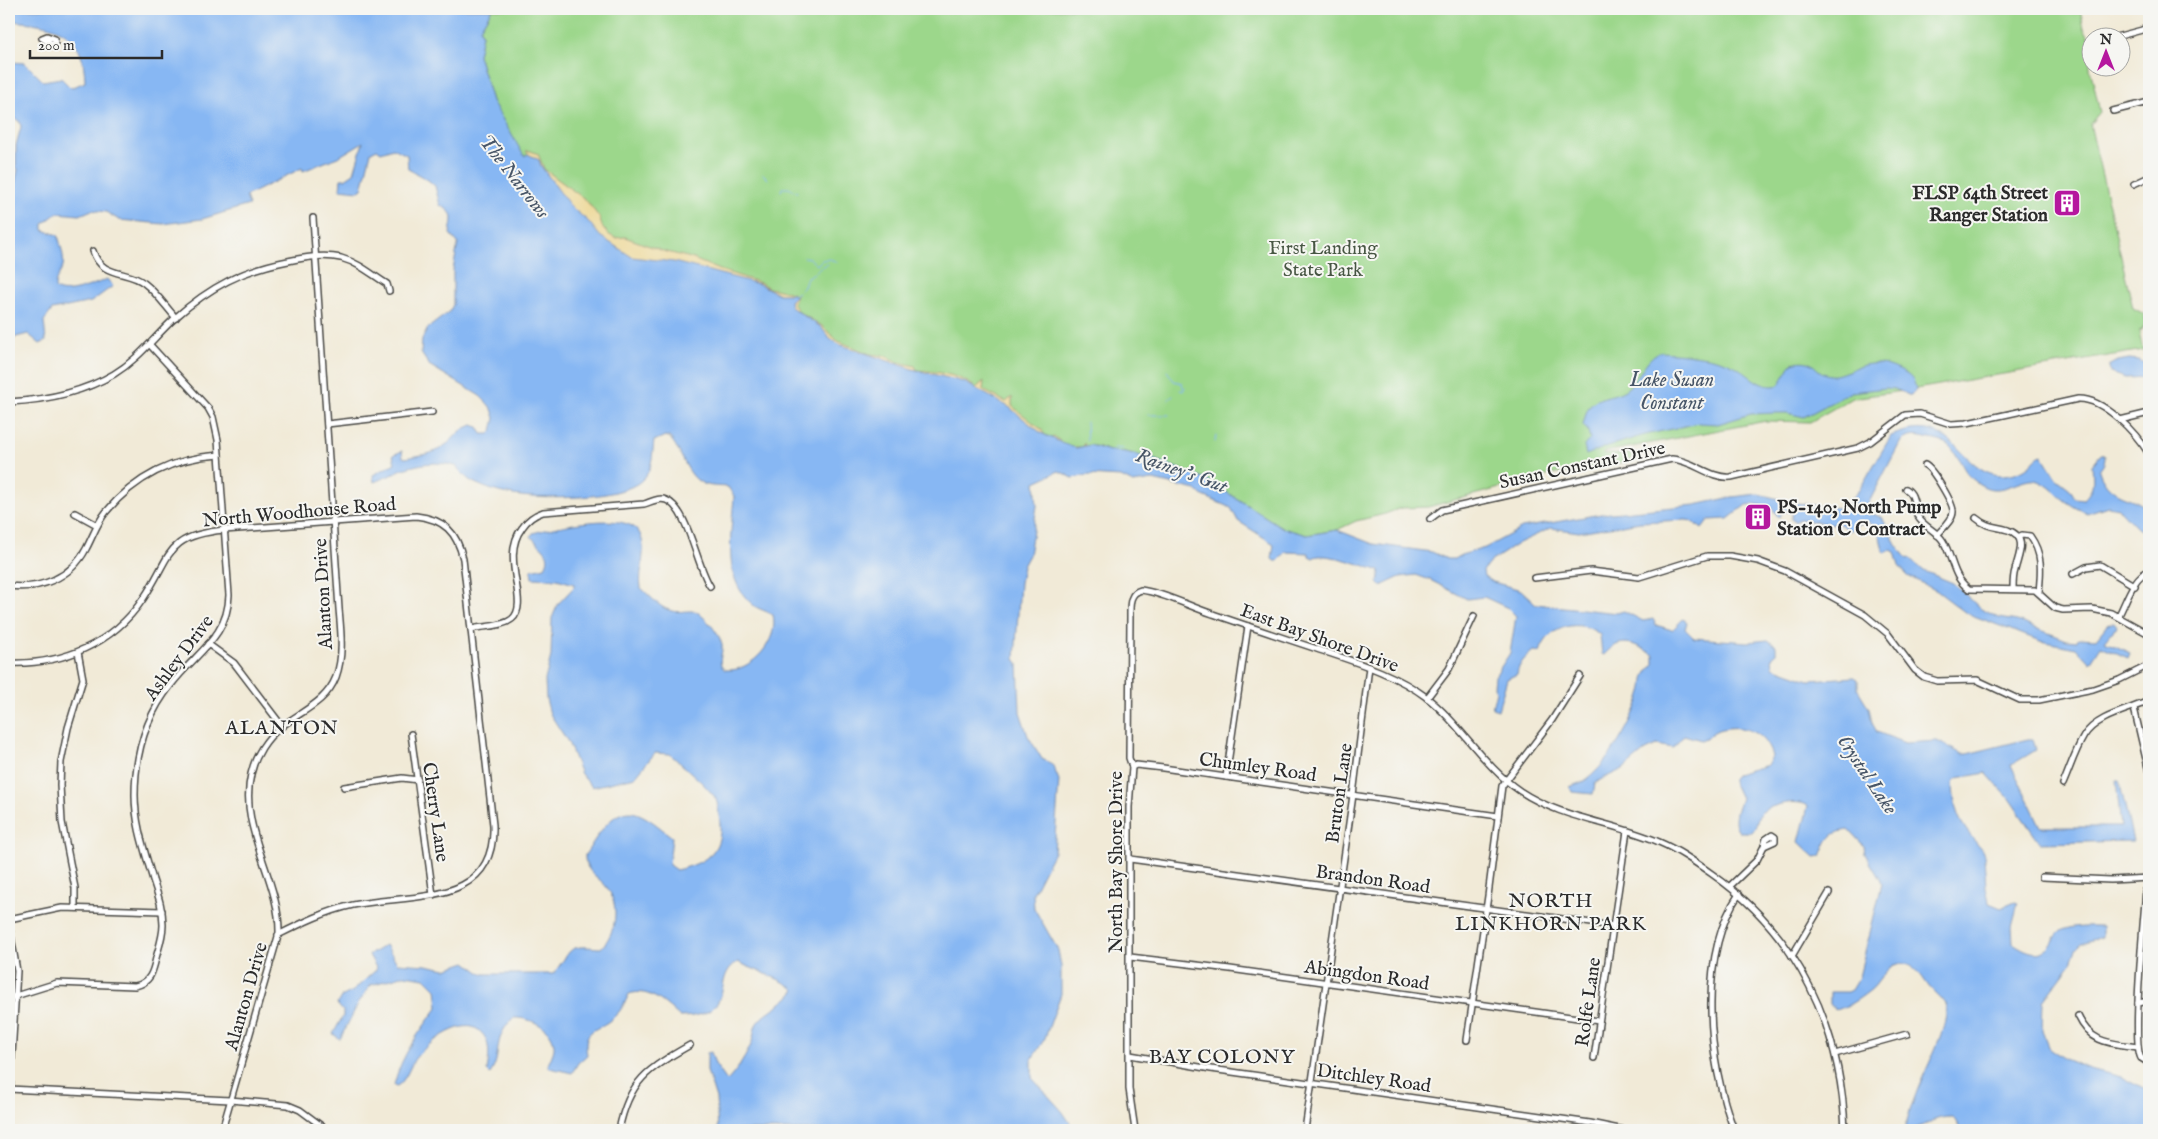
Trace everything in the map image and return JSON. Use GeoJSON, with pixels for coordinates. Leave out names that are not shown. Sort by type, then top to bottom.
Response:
{"type":"FeatureCollection","features":[{"type":"Feature","properties":{"kind":"street"},"geometry":{"type":"LineString","coordinates":[[2130,33],[2149,26]]}},
{"type":"Feature","properties":{"kind":"street"},"geometry":{"type":"LineString","coordinates":[[2113,111],[2149,102]]}},
{"type":"Feature","properties":{"kind":"street"},"geometry":{"type":"LineString","coordinates":[[2134,184],[2149,177]]}},
{"type":"Feature","properties":{"kind":"street","name":"Alanton Drive"},"geometry":{"type":"LineString","coordinates":[[222,1130],[278,935],[278,916],[250,818],[250,776],[256,760],[270,737],[282,726],[313,706],[325,694],[333,682],[339,666],[341,646],[313,218]]}},
{"type":"Feature","properties":{"kind":"street"},"geometry":{"type":"LineString","coordinates":[[93,251],[96,259],[103,266],[143,282],[176,318]]}},
{"type":"Feature","properties":{"kind":"street"},"geometry":{"type":"LineString","coordinates":[[9,402],[50,398],[93,386],[125,367],[176,318],[208,292],[241,274],[276,263],[315,257],[339,258],[363,267],[387,284],[389,291]]}},
{"type":"Feature","properties":{"kind":"street","name":"Ashley Drive"},"geometry":{"type":"LineString","coordinates":[[9,998],[57,983],[135,986],[143,983],[150,977],[154,968],[162,934],[162,911],[138,827],[135,802],[136,770],[145,732],[162,697],[180,672],[208,644],[222,626],[227,614],[229,595],[216,428],[208,408],[150,345]]}},
{"type":"Feature","properties":{"kind":"street","name":"Susan Constant Drive"},"geometry":{"type":"LineString","coordinates":[[1430,518],[1442,510],[1672,459],[1684,461],[1720,477],[1731,477],[1858,448],[1912,413],[1958,424],[2082,399],[2091,401],[2120,420],[2137,436],[2149,454]]}},
{"type":"Feature","properties":{"kind":"street"},"geometry":{"type":"LineString","coordinates":[[327,424],[432,412]]}},
{"type":"Feature","properties":{"kind":"street"},"geometry":{"type":"LineString","coordinates":[[2120,420],[2149,414]]}},
{"type":"Feature","properties":{"kind":"street"},"geometry":{"type":"LineString","coordinates":[[9,586],[27,587],[40,585],[66,573],[84,553],[97,525],[120,496],[148,474],[180,460],[219,454]]}},
{"type":"Feature","properties":{"kind":"street"},"geometry":{"type":"LineString","coordinates":[[1925,465],[1931,469],[1951,501],[1953,511],[1952,518],[1937,535]]}},
{"type":"Feature","properties":{"kind":"street"},"geometry":{"type":"LineString","coordinates":[[1906,489],[1912,494],[1915,509],[1920,520],[1937,535],[1946,547],[1956,573],[1966,587],[1976,590],[2031,589],[2039,592],[2053,606],[2059,609],[2092,609],[2119,615],[2149,633]]}},
{"type":"Feature","properties":{"kind":"street"},"geometry":{"type":"LineString","coordinates":[[471,629],[507,622],[516,615],[520,602],[514,568],[513,546],[524,524],[533,516],[543,512],[644,504],[659,499],[666,499],[674,504],[693,540],[702,572],[710,586]]}},
{"type":"Feature","properties":{"kind":"street"},"geometry":{"type":"LineString","coordinates":[[75,513],[97,525]]}},
{"type":"Feature","properties":{"kind":"street","name":"North Woodhouse Road"},"geometry":{"type":"LineString","coordinates":[[9,662],[43,662],[78,652],[100,641],[130,616],[143,600],[164,560],[175,547],[196,534],[224,530],[416,516],[430,519],[447,527],[454,534],[462,552],[493,825],[493,845],[485,866],[473,880],[459,887],[433,894]]}},
{"type":"Feature","properties":{"kind":"street"},"geometry":{"type":"LineString","coordinates":[[1976,518],[1994,528],[2009,530],[2018,537],[2022,551],[2015,570],[2013,589]]}},
{"type":"Feature","properties":{"kind":"street"},"geometry":{"type":"LineString","coordinates":[[2018,537],[2022,535],[2030,536],[2036,544],[2042,565],[2039,592]]}},
{"type":"Feature","properties":{"kind":"street"},"geometry":{"type":"LineString","coordinates":[[1534,578],[1592,571],[1639,577],[1708,556],[1730,556],[1758,561],[1784,571],[1864,615],[1888,634],[1911,666],[1924,677],[1937,681],[1977,680],[2020,700],[2039,700],[2093,688],[2119,680],[2149,665]]}},
{"type":"Feature","properties":{"kind":"street"},"geometry":{"type":"LineString","coordinates":[[2073,574],[2086,567],[2100,565],[2134,586]]}},
{"type":"Feature","properties":{"kind":"street"},"geometry":{"type":"LineString","coordinates":[[2119,615],[2142,574],[2149,571]]}},
{"type":"Feature","properties":{"kind":"street","name":"East Bay Shore Drive"},"geometry":{"type":"LineString","coordinates":[[1133,594],[1137,591],[1145,591],[1369,667],[1392,677],[1427,698],[1443,712],[1506,780],[1519,790],[1551,808],[1627,830],[1670,847],[1730,886],[1768,924],[1792,956],[1815,996],[1831,1036],[1842,1088],[1845,1130]]}},
{"type":"Feature","properties":{"kind":"street","name":"North Bay Shore Drive"},"geometry":{"type":"LineString","coordinates":[[1133,594],[1130,616],[1129,758],[1132,767],[1129,1089],[1135,1130]]}},
{"type":"Feature","properties":{"kind":"street"},"geometry":{"type":"LineString","coordinates":[[1427,698],[1449,668],[1474,616]]}},
{"type":"Feature","properties":{"kind":"street"},"geometry":{"type":"LineString","coordinates":[[1226,777],[1248,626]]}},
{"type":"Feature","properties":{"kind":"street"},"geometry":{"type":"LineString","coordinates":[[208,644],[234,663],[282,726]]}},
{"type":"Feature","properties":{"kind":"street"},"geometry":{"type":"LineString","coordinates":[[76,908],[75,888],[62,822],[60,785],[63,748],[84,679],[78,652]]}},
{"type":"Feature","properties":{"kind":"street","name":"Bruton Lane"},"geometry":{"type":"LineString","coordinates":[[1305,1130],[1353,795],[1369,667]]}},
{"type":"Feature","properties":{"kind":"street"},"geometry":{"type":"LineString","coordinates":[[1467,1040],[1501,791],[1506,780],[1552,720],[1580,676]]}},
{"type":"Feature","properties":{"kind":"street"},"geometry":{"type":"LineString","coordinates":[[2063,784],[2081,741],[2089,730],[2099,722],[2149,701]]}},
{"type":"Feature","properties":{"kind":"street"},"geometry":{"type":"LineString","coordinates":[[2134,708],[2149,770]]}},
{"type":"Feature","properties":{"kind":"street","name":"Cherry Lane"},"geometry":{"type":"LineString","coordinates":[[411,734],[433,894]]}},
{"type":"Feature","properties":{"kind":"street","name":"Chumley Road"},"geometry":{"type":"LineString","coordinates":[[1132,767],[1136,765],[1226,777],[1498,816]]}},
{"type":"Feature","properties":{"kind":"street"},"geometry":{"type":"LineString","coordinates":[[344,787],[402,778],[418,780]]}},
{"type":"Feature","properties":{"kind":"street","name":"Rolfe Lane"},"geometry":{"type":"LineString","coordinates":[[1594,1058],[1627,830]]}},
{"type":"Feature","properties":{"kind":"street"},"geometry":{"type":"LineString","coordinates":[[1730,886],[1757,860],[1764,846]]}},
{"type":"Feature","properties":{"kind":"street","name":"Brandon Road"},"geometry":{"type":"LineString","coordinates":[[1130,859],[1486,910],[1613,926]]}},
{"type":"Feature","properties":{"kind":"street"},"geometry":{"type":"LineString","coordinates":[[2042,877],[2111,880],[2148,878],[2146,936],[2138,1003],[2138,1047],[2141,1058],[2149,1063]]}},
{"type":"Feature","properties":{"kind":"street"},"geometry":{"type":"LineString","coordinates":[[1792,956],[1828,892]]}},
{"type":"Feature","properties":{"kind":"street"},"geometry":{"type":"LineString","coordinates":[[278,935],[335,910],[370,902],[433,894]]}},
{"type":"Feature","properties":{"kind":"street"},"geometry":{"type":"LineString","coordinates":[[1734,1130],[1719,1084],[1713,1048],[1711,1012],[1713,976],[1722,930],[1727,914],[1739,894]]}},
{"type":"Feature","properties":{"kind":"street"},"geometry":{"type":"LineString","coordinates":[[9,919],[53,909],[162,911]]}},
{"type":"Feature","properties":{"kind":"street"},"geometry":{"type":"LineString","coordinates":[[9,925],[16,962],[16,995],[10,1089],[230,1100],[294,1107],[327,1130]]}},
{"type":"Feature","properties":{"kind":"street","name":"Abingdon Road"},"geometry":{"type":"LineString","coordinates":[[1130,956],[1600,1021]]}},
{"type":"Feature","properties":{"kind":"street"},"geometry":{"type":"LineString","coordinates":[[2138,1003],[2149,1000]]}},
{"type":"Feature","properties":{"kind":"street"},"geometry":{"type":"LineString","coordinates":[[2078,1016],[2092,1037],[2138,1047]]}},
{"type":"Feature","properties":{"kind":"street"},"geometry":{"type":"LineString","coordinates":[[1835,1054],[1907,1034]]}},
{"type":"Feature","properties":{"kind":"street"},"geometry":{"type":"LineString","coordinates":[[619,1130],[628,1102],[638,1081],[657,1064],[690,1045]]}},
{"type":"Feature","properties":{"kind":"street","name":"Ditchley Road"},"geometry":{"type":"LineString","coordinates":[[1130,1055],[1584,1122],[1624,1130]]}},
{"type":"Feature","properties":{"kind":"green space","name":"First Landing State Park"},"geometry":{"type":"Polygon","coordinates":[[[492,9],[2080,9],[2084,28],[2080,28],[2080,78],[2092,78],[2100,112],[2090,124],[2133,308],[2144,314],[2146,323],[2142,330],[2139,331],[2143,350],[1910,390],[1852,398],[1810,422],[1766,421],[1605,452],[1603,454],[1634,454],[1630,461],[1545,476],[1428,507],[1401,508],[1356,521],[1337,530],[1307,535],[1283,528],[1206,479],[1153,459],[1126,452],[1110,451],[1096,446],[1076,448],[1064,444],[1041,433],[952,377],[912,369],[841,345],[790,307],[790,301],[779,294],[632,257],[524,157],[492,101],[478,55],[482,35],[480,29],[492,9]]]}},
{"type":"Feature","properties":{"kind":"sand"},"geometry":{"type":"Polygon","coordinates":[[[526,151],[538,154],[544,169],[586,200],[599,217],[602,226],[608,234],[615,238],[625,237],[663,251],[691,258],[720,270],[761,283],[769,288],[793,293],[790,297],[771,298],[658,263],[623,255],[573,215],[526,151]]]}},
{"type":"Feature","properties":{"kind":"sand"},"geometry":{"type":"Polygon","coordinates":[[[797,293],[793,303],[799,312],[822,326],[838,341],[870,354],[885,356],[898,362],[915,366],[917,370],[955,377],[976,388],[984,381],[983,390],[1006,402],[1012,397],[1012,406],[1041,429],[1045,435],[1051,439],[1054,437],[1069,447],[1083,447],[1084,443],[1086,451],[1081,452],[1052,441],[928,374],[848,350],[775,309],[788,304],[797,293]]]}},
{"type":"Feature","properties":{"kind":"water"},"geometry":{"type":"Polygon","coordinates":[[[9,9],[492,9],[480,29],[482,35],[478,55],[492,101],[524,156],[528,154],[539,160],[541,166],[571,207],[588,221],[600,236],[632,257],[674,262],[759,284],[779,294],[793,294],[795,296],[790,301],[791,307],[821,327],[830,339],[841,345],[912,369],[964,382],[1009,407],[1041,433],[1064,444],[1076,448],[1090,445],[1110,451],[1126,452],[1153,459],[1206,479],[1283,528],[1307,535],[1337,530],[1373,544],[1432,552],[1447,559],[1454,559],[1485,548],[1522,528],[1601,514],[1695,505],[1732,497],[1758,494],[1796,503],[1838,508],[1846,505],[1859,490],[1891,436],[1913,430],[1930,431],[1943,436],[1976,465],[1988,472],[2002,475],[2021,471],[2042,455],[2056,478],[2070,489],[2075,498],[2084,499],[2088,495],[2093,483],[2092,465],[2101,454],[2105,456],[2104,463],[2099,471],[2104,481],[2110,489],[2144,506],[2149,517],[2149,535],[2137,528],[2118,508],[2108,506],[2087,513],[2072,505],[2040,481],[2029,480],[2003,488],[1990,489],[1970,477],[1957,455],[1944,442],[1916,436],[1901,441],[1868,504],[1869,513],[1882,517],[1896,544],[1907,559],[1909,558],[1924,571],[1953,583],[1981,609],[1999,618],[2017,621],[2067,640],[2077,641],[2078,638],[2096,639],[2107,625],[2114,622],[2117,626],[2105,641],[2130,653],[2128,658],[2101,646],[2090,663],[2076,648],[2040,641],[1966,613],[1937,591],[1908,576],[1899,566],[1895,552],[1891,550],[1885,553],[1883,551],[1879,532],[1869,522],[1858,524],[1850,531],[1840,524],[1799,519],[1795,522],[1791,519],[1792,513],[1788,511],[1782,512],[1779,518],[1772,508],[1755,504],[1746,505],[1728,519],[1709,520],[1702,529],[1692,521],[1686,520],[1640,522],[1579,532],[1551,528],[1519,543],[1490,562],[1483,571],[1484,576],[1493,582],[1521,590],[1536,604],[1617,613],[1624,611],[1643,621],[1653,619],[1656,625],[1672,630],[1683,619],[1687,622],[1685,629],[1694,638],[1748,642],[1768,640],[1776,646],[1776,653],[1772,658],[1773,667],[1809,680],[1855,677],[1858,680],[1858,690],[1869,708],[1872,723],[1877,732],[1905,743],[1937,741],[1962,754],[1967,754],[2033,739],[2036,750],[2011,765],[2041,827],[2121,827],[2116,780],[2119,780],[2133,841],[2040,843],[2008,797],[1986,773],[1957,778],[1953,782],[1957,812],[1964,826],[1984,855],[1989,903],[2001,908],[2015,902],[2018,903],[2012,926],[2013,943],[2022,949],[2037,953],[2047,949],[2063,930],[2077,927],[2102,926],[2102,937],[2082,943],[2076,949],[2070,965],[2043,1001],[2042,1031],[2049,1048],[2065,1059],[2090,1069],[2121,1077],[2149,1092],[2149,1130],[1961,1130],[1953,1117],[1945,1117],[1917,1128],[1904,1130],[1914,1098],[1945,1022],[1945,1004],[1917,971],[1907,964],[1898,964],[1889,968],[1872,989],[1852,1003],[1835,1010],[1830,1004],[1830,992],[1847,992],[1851,990],[1859,977],[1882,884],[1865,854],[1864,846],[1849,830],[1830,837],[1821,856],[1815,857],[1799,842],[1808,806],[1803,804],[1791,803],[1769,808],[1760,814],[1752,832],[1739,832],[1735,820],[1741,798],[1733,782],[1733,777],[1736,774],[1768,765],[1772,756],[1764,740],[1751,731],[1735,728],[1718,730],[1701,740],[1684,735],[1673,748],[1657,745],[1646,750],[1623,769],[1595,784],[1593,794],[1572,792],[1570,787],[1585,780],[1595,772],[1604,763],[1619,741],[1637,705],[1643,689],[1645,676],[1654,664],[1654,655],[1634,645],[1622,643],[1610,649],[1604,655],[1602,654],[1600,635],[1592,629],[1574,626],[1557,630],[1544,643],[1540,652],[1533,651],[1525,658],[1517,674],[1507,679],[1498,710],[1492,708],[1496,691],[1494,687],[1495,676],[1510,653],[1516,616],[1508,608],[1484,597],[1467,599],[1416,575],[1400,577],[1381,586],[1378,583],[1380,571],[1326,556],[1313,558],[1309,556],[1309,553],[1286,552],[1278,561],[1274,561],[1272,559],[1274,544],[1238,521],[1231,508],[1201,495],[1196,490],[1153,480],[1133,483],[1121,477],[1087,475],[1073,478],[1059,471],[1035,482],[1037,506],[1029,555],[1023,566],[1020,583],[1015,659],[1018,663],[1020,712],[1028,736],[1042,759],[1052,764],[1059,780],[1054,852],[1033,893],[1034,908],[1058,950],[1061,966],[1061,994],[1045,1038],[1032,1059],[1032,1078],[1062,1111],[1075,1130],[718,1130],[716,1099],[707,1071],[707,1053],[711,1052],[715,1064],[727,1081],[738,1068],[747,1052],[757,1023],[795,990],[776,978],[738,962],[730,968],[717,1003],[710,1010],[699,1015],[680,1017],[657,998],[644,993],[636,992],[629,994],[623,1007],[616,1015],[589,1034],[586,1046],[587,1055],[578,1063],[572,1073],[550,1068],[548,1065],[554,1045],[549,1033],[544,1028],[526,1019],[513,1018],[506,1026],[499,1040],[496,1060],[490,1074],[487,1071],[488,1048],[482,1033],[470,1027],[461,1027],[434,1041],[414,1060],[403,1081],[397,1086],[394,1085],[406,1053],[438,1007],[436,989],[425,978],[405,975],[371,985],[359,1002],[340,1039],[333,1034],[343,1016],[343,1011],[337,1004],[341,997],[353,991],[377,969],[369,955],[386,945],[397,963],[426,965],[446,969],[466,962],[482,974],[553,974],[573,949],[583,947],[601,948],[613,927],[615,912],[612,896],[605,885],[590,870],[585,861],[585,855],[608,822],[616,816],[633,812],[650,820],[672,837],[669,865],[676,870],[697,863],[712,853],[719,837],[718,805],[709,790],[670,754],[655,753],[635,777],[592,787],[581,774],[568,742],[550,714],[546,699],[545,680],[551,656],[552,618],[558,604],[574,587],[574,584],[557,579],[532,578],[531,570],[545,567],[548,557],[531,536],[533,533],[543,530],[590,522],[622,522],[633,527],[640,534],[643,547],[641,588],[665,608],[678,612],[691,611],[702,616],[714,629],[721,641],[720,661],[722,667],[725,670],[737,669],[748,664],[761,653],[770,639],[774,623],[773,615],[752,604],[742,593],[736,581],[732,568],[731,553],[734,496],[728,487],[710,486],[698,481],[688,469],[673,442],[669,437],[665,436],[654,441],[650,467],[642,480],[631,487],[598,495],[557,498],[504,493],[472,481],[464,476],[456,466],[441,463],[412,466],[374,482],[373,475],[395,463],[393,455],[402,451],[405,458],[435,451],[448,443],[463,429],[473,425],[478,427],[482,434],[489,434],[492,431],[495,418],[492,409],[480,396],[429,365],[421,353],[422,339],[428,328],[449,312],[453,305],[453,270],[458,243],[450,234],[452,216],[449,211],[440,205],[435,186],[408,169],[407,155],[393,148],[381,152],[377,149],[371,152],[362,189],[359,191],[340,189],[341,179],[345,179],[354,173],[363,142],[340,156],[303,171],[302,168],[246,196],[249,205],[202,219],[163,224],[119,220],[106,212],[92,210],[80,215],[57,213],[43,224],[43,230],[58,235],[63,255],[63,266],[55,288],[59,291],[72,291],[107,279],[113,286],[91,302],[52,310],[44,321],[46,341],[40,344],[28,334],[16,337],[9,345],[9,203],[12,200],[18,169],[16,167],[16,145],[21,127],[20,122],[9,114],[9,98],[12,85],[9,73],[11,62],[25,63],[43,81],[61,78],[71,88],[85,82],[79,51],[72,40],[64,33],[40,24],[9,21],[9,9]]]}},
{"type":"Feature","properties":{"kind":"water","name":"Lake Susan Constant"},"geometry":{"type":"Polygon","coordinates":[[[1659,352],[1709,357],[1735,366],[1761,384],[1773,386],[1779,385],[1792,363],[1800,361],[1810,363],[1824,374],[1832,375],[1868,364],[1880,364],[1892,367],[1908,375],[1914,382],[1916,389],[1911,396],[1895,389],[1886,388],[1851,392],[1804,417],[1787,413],[1751,414],[1718,424],[1698,423],[1645,435],[1586,455],[1584,446],[1590,439],[1588,431],[1583,425],[1590,405],[1599,399],[1625,390],[1649,360],[1659,352]]]}},
{"type":"Feature","properties":{"kind":"water"},"geometry":{"type":"Polygon","coordinates":[[[2139,360],[2149,366],[2149,377],[2125,378],[2110,373],[2109,366],[2118,361],[2139,360]]]}},
{"type":"Feature","properties":{"kind":"waterway"},"geometry":{"type":"LineString","coordinates":[[763,174],[768,179]]}},
{"type":"Feature","properties":{"kind":"waterway"},"geometry":{"type":"LineString","coordinates":[[781,191],[782,188],[789,188],[797,192]]}},
{"type":"Feature","properties":{"kind":"waterway"},"geometry":{"type":"LineString","coordinates":[[804,257],[809,258],[817,265],[822,260],[830,259],[837,262]]}},
{"type":"Feature","properties":{"kind":"waterway"},"geometry":{"type":"LineString","coordinates":[[793,296],[804,287],[807,277],[828,264]]}},
{"type":"Feature","properties":{"kind":"waterway"},"geometry":{"type":"LineString","coordinates":[[1167,371],[1174,381],[1182,383],[1183,388]]}},
{"type":"Feature","properties":{"kind":"waterway"},"geometry":{"type":"LineString","coordinates":[[1180,390],[1183,391],[1185,387]]}},
{"type":"Feature","properties":{"kind":"waterway"},"geometry":{"type":"LineString","coordinates":[[1169,399],[1173,396]]}},
{"type":"Feature","properties":{"kind":"waterway"},"geometry":{"type":"LineString","coordinates":[[1148,415],[1169,415]]}},
{"type":"Feature","properties":{"kind":"waterway"},"geometry":{"type":"LineString","coordinates":[[1086,422],[1087,441]]}},
{"type":"Feature","properties":{"kind":"waterway"},"geometry":{"type":"LineString","coordinates":[[1215,442],[1216,435]]}},
{"type":"Feature","properties":{"kind":"waterway"},"geometry":{"type":"LineString","coordinates":[[1111,452],[1114,448],[1123,449]]}},
{"type":"Feature","properties":{"kind":"place","name":"FLSP 64th Street Ranger Station"},"geometry":{"type":"Point","coordinates":[2067,203]}},
{"type":"Feature","properties":{"kind":"place","name":"PS-140; North Pump Station C Contract"},"geometry":{"type":"Point","coordinates":[1758,517]}},
{"type":"Feature","properties":{"kind":"district","name":"ALANTON"},"geometry":{"type":"Point","coordinates":[282,727]}},
{"type":"Feature","properties":{"kind":"district","name":"NORTH LINKHORN PARK"},"geometry":{"type":"Point","coordinates":[1551,912]}},
{"type":"Feature","properties":{"kind":"district","name":"BAY COLONY"},"geometry":{"type":"Point","coordinates":[1222,1056]}},
{"type":"Feature","properties":{"kind":"water label","name":"The Narrows"},"geometry":{"type":"Point","coordinates":[515,176]}},
{"type":"Feature","properties":{"kind":"water label","name":"Rainey's Gut"},"geometry":{"type":"Point","coordinates":[1182,470]}},
{"type":"Feature","properties":{"kind":"water label","name":"Crystal Lake"},"geometry":{"type":"Point","coordinates":[1868,774]}}]}
